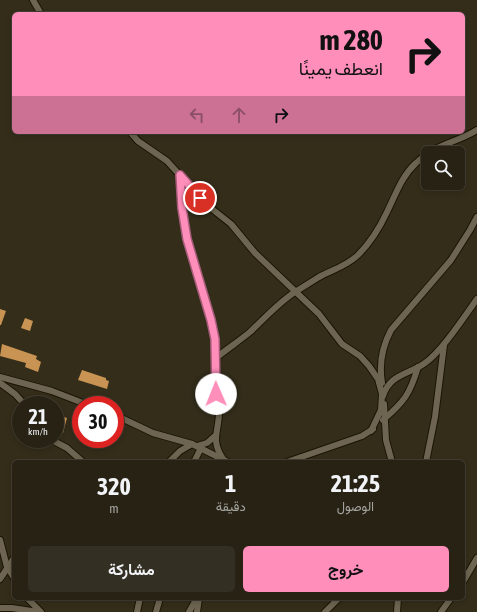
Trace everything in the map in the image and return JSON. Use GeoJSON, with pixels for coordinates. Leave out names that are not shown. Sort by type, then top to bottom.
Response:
{"type":"FeatureCollection","features":[{"type":"Feature","properties":{"kind":"street"},"geometry":{"type":"LineString","coordinates":[[33,0],[40,12]]}},
{"type":"Feature","properties":{"kind":"street"},"geometry":{"type":"LineString","coordinates":[[216,358],[241,339],[296,291],[318,278],[340,268],[357,256],[377,231],[400,184],[410,168],[436,148],[466,137],[477,130]]}},
{"type":"Feature","properties":{"kind":"street"},"geometry":{"type":"LineString","coordinates":[[132,134],[142,144],[162,157],[207,205],[231,224],[255,253],[319,314],[342,344],[360,356],[378,379],[382,402]]}},
{"type":"Feature","properties":{"kind":"street"},"geometry":{"type":"LineString","coordinates":[[180,175],[182,208],[187,239],[214,329],[216,389],[219,412],[215,436],[217,448],[225,460]]}},
{"type":"Feature","properties":{"kind":"street"},"geometry":{"type":"LineString","coordinates":[[391,460],[386,444],[381,379],[381,363],[388,336],[399,320],[451,260],[477,217]]}},
{"type":"Feature","properties":{"kind":"street"},"geometry":{"type":"LineString","coordinates":[[371,431],[378,417],[383,395],[393,379],[418,367],[435,354],[477,299]]}},
{"type":"Feature","properties":{"kind":"street"},"geometry":{"type":"LineString","coordinates":[[426,460],[435,416],[444,344]]}},
{"type":"Feature","properties":{"kind":"street"},"geometry":{"type":"LineString","coordinates":[[293,460],[357,438],[371,431],[397,409],[408,394],[418,367]]}},
{"type":"Feature","properties":{"kind":"street"},"geometry":{"type":"LineString","coordinates":[[0,377],[52,391],[72,399]]}},
{"type":"Feature","properties":{"kind":"street"},"geometry":{"type":"LineString","coordinates":[[0,383],[17,396]]}},
{"type":"Feature","properties":{"kind":"street"},"geometry":{"type":"LineString","coordinates":[[124,419],[153,433],[197,446],[225,460]]}},
{"type":"Feature","properties":{"kind":"street"},"geometry":{"type":"LineString","coordinates":[[171,460],[184,449],[207,443],[215,436]]}},
{"type":"Feature","properties":{"kind":"street"},"geometry":{"type":"LineString","coordinates":[[64,446],[80,460]]}},
{"type":"Feature","properties":{"kind":"street"},"geometry":{"type":"LineString","coordinates":[[194,460],[197,446]]}},
{"type":"Feature","properties":{"kind":"street"},"geometry":{"type":"LineString","coordinates":[[0,540],[7,567],[12,575]]}},
{"type":"Feature","properties":{"kind":"street"},"geometry":{"type":"LineString","coordinates":[[465,579],[477,558]]}},
{"type":"Feature","properties":{"kind":"street"},"geometry":{"type":"LineString","coordinates":[[0,579],[12,561]]}},
{"type":"Feature","properties":{"kind":"street"},"geometry":{"type":"LineString","coordinates":[[30,600],[40,612]]}},
{"type":"Feature","properties":{"kind":"street"},"geometry":{"type":"LineString","coordinates":[[137,612],[140,600]]}},
{"type":"Feature","properties":{"kind":"street"},"geometry":{"type":"LineString","coordinates":[[156,612],[159,600]]}},
{"type":"Feature","properties":{"kind":"street"},"geometry":{"type":"LineString","coordinates":[[189,612],[197,600]]}},
{"type":"Feature","properties":{"kind":"street"},"geometry":{"type":"LineString","coordinates":[[197,612],[198,600]]}},
{"type":"Feature","properties":{"kind":"street"},"geometry":{"type":"LineString","coordinates":[[325,612],[337,600]]}},
{"type":"Feature","properties":{"kind":"street"},"geometry":{"type":"LineString","coordinates":[[397,612],[398,600]]}},
{"type":"Feature","properties":{"kind":"street"},"geometry":{"type":"LineString","coordinates":[[441,612],[450,600]]}},
{"type":"Feature","properties":{"kind":"street"},"geometry":{"type":"LineString","coordinates":[[0,608],[40,612]]}},
{"type":"Feature","properties":{"kind":"building"},"geometry":{"type":"Polygon","coordinates":[[[0,309],[6,311],[1,325],[0,325],[0,309]]]}},
{"type":"Feature","properties":{"kind":"building"},"geometry":{"type":"Polygon","coordinates":[[[25,318],[33,321],[30,331],[21,328],[25,318]]]}},
{"type":"Feature","properties":{"kind":"building"},"geometry":{"type":"Polygon","coordinates":[[[2,344],[37,356],[36,359],[41,362],[38,372],[25,367],[26,363],[0,356],[2,344]]]}},
{"type":"Feature","properties":{"kind":"building"},"geometry":{"type":"Polygon","coordinates":[[[82,370],[106,378],[106,380],[109,381],[107,389],[78,380],[82,370]]]}},
{"type":"Feature","properties":{"kind":"building"},"geometry":{"type":"Polygon","coordinates":[[[64,417],[67,418],[64,429],[64,417]]]}},
{"type":"Feature","properties":{"kind":"route"},"geometry":{"type":"LineString","coordinates":[[200,198],[180,175],[180,193],[187,239],[195,270],[214,329],[216,348],[216,394]]}}]}
